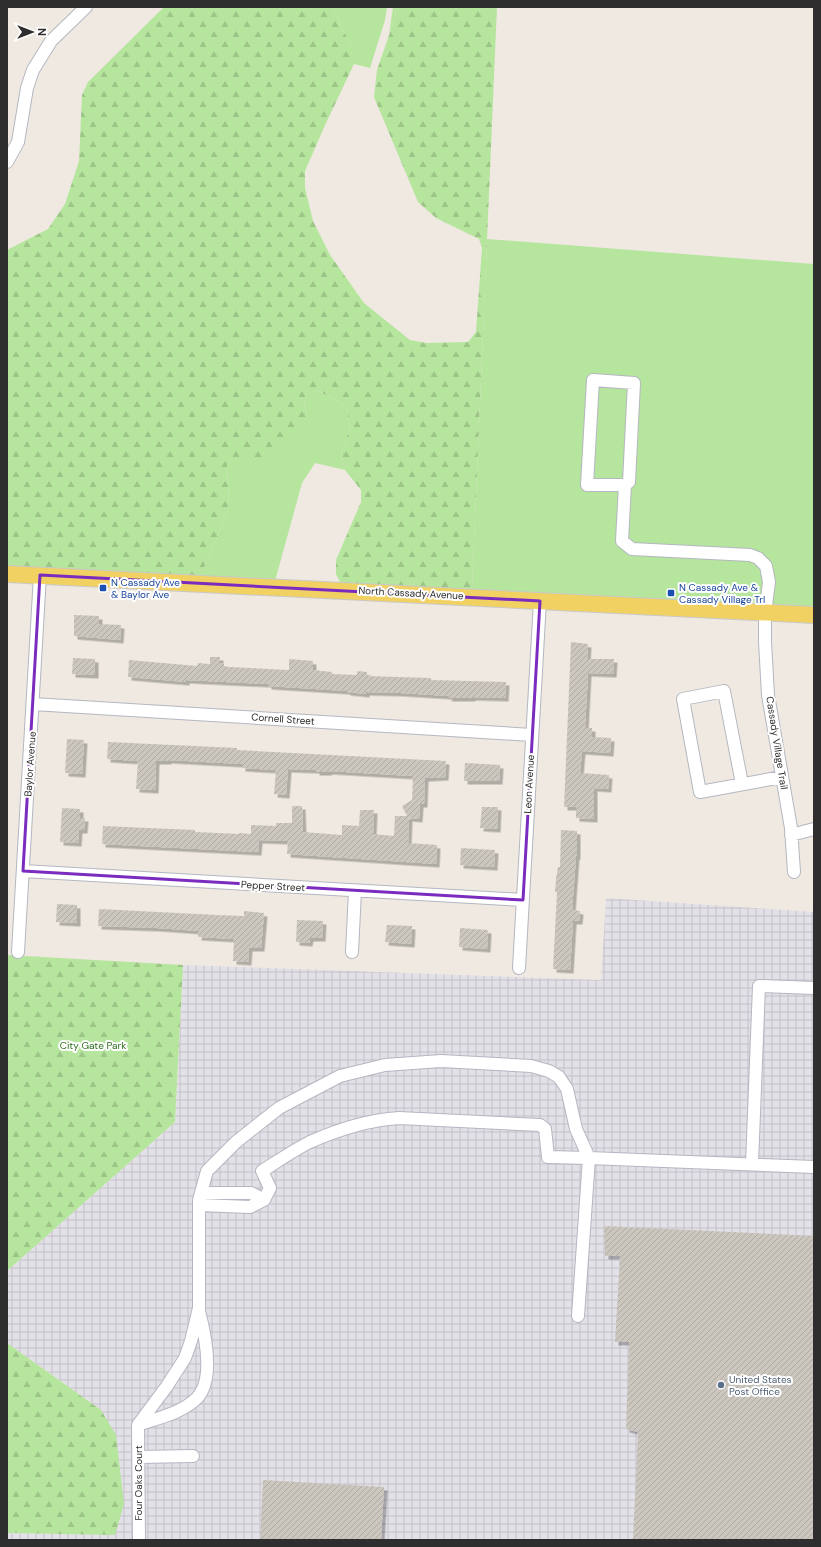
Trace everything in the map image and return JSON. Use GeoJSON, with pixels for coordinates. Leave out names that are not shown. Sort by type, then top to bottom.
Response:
{"type":"FeatureCollection","features":[{"type":"Feature","properties":{"kind":"main road","name":"North Cassady Avenue"},"geometry":{"type":"LineString","coordinates":[[7,574],[814,615]]}},
{"type":"Feature","properties":{"kind":"street"},"geometry":{"type":"LineString","coordinates":[[7,162],[18,142],[26,93],[33,70],[51,41],[86,7]]}},
{"type":"Feature","properties":{"kind":"street"},"geometry":{"type":"LineString","coordinates":[[593,380],[634,383],[630,482],[625,485],[587,485],[593,380]]}},
{"type":"Feature","properties":{"kind":"street","name":"Cassady Village Trail"},"geometry":{"type":"LineString","coordinates":[[625,485],[622,541],[632,550],[750,555],[758,558],[766,566],[769,582],[765,613],[768,695],[791,835],[794,872]]}},
{"type":"Feature","properties":{"kind":"street","name":"Baylor Avenue"},"geometry":{"type":"LineString","coordinates":[[18,952],[34,704],[40,575]]}},
{"type":"Feature","properties":{"kind":"street","name":"Leon Avenue"},"geometry":{"type":"LineString","coordinates":[[519,968],[540,601]]}},
{"type":"Feature","properties":{"kind":"street"},"geometry":{"type":"LineString","coordinates":[[742,784],[724,691],[683,699],[700,792],[782,777]]}},
{"type":"Feature","properties":{"kind":"street","name":"Cornell Street"},"geometry":{"type":"LineString","coordinates":[[34,704],[532,735]]}},
{"type":"Feature","properties":{"kind":"street"},"geometry":{"type":"LineString","coordinates":[[791,835],[814,829]]}},
{"type":"Feature","properties":{"kind":"street","name":"Pepper Street"},"geometry":{"type":"LineString","coordinates":[[23,871],[523,900]]}},
{"type":"Feature","properties":{"kind":"street"},"geometry":{"type":"LineString","coordinates":[[352,952],[355,891]]}},
{"type":"Feature","properties":{"kind":"street"},"geometry":{"type":"LineString","coordinates":[[752,1164],[759,986],[814,988]]}},
{"type":"Feature","properties":{"kind":"street"},"geometry":{"type":"LineString","coordinates":[[138,1425],[167,1386],[185,1358],[191,1341],[199,1308],[199,1205],[207,1172],[236,1142],[279,1108],[340,1076],[385,1065],[441,1061],[531,1066],[549,1071],[559,1078],[567,1089],[576,1129],[589,1158],[578,1316]]}},
{"type":"Feature","properties":{"kind":"street"},"geometry":{"type":"LineString","coordinates":[[199,1205],[250,1207],[264,1200],[270,1188],[262,1171],[310,1142],[360,1124],[383,1119],[407,1118],[540,1125],[545,1129],[548,1157],[814,1167]]}},
{"type":"Feature","properties":{"kind":"street"},"geometry":{"type":"LineString","coordinates":[[201,1193],[251,1194],[264,1200]]}},
{"type":"Feature","properties":{"kind":"street"},"geometry":{"type":"LineString","coordinates":[[138,1425],[167,1416],[185,1407],[198,1397],[206,1378],[207,1353],[205,1332],[199,1308]]}},
{"type":"Feature","properties":{"kind":"street","name":"Four Oaks Court"},"geometry":{"type":"LineString","coordinates":[[138,1425],[139,1540]]}},
{"type":"Feature","properties":{"kind":"street"},"geometry":{"type":"LineString","coordinates":[[139,1457],[193,1456]]}},
{"type":"Feature","properties":{"kind":"highlighted area"},"geometry":{"type":"Polygon","coordinates":[[[40,575],[540,601],[523,900],[23,871],[40,575]]]}},
{"type":"Feature","properties":{"kind":"shaded area"},"geometry":{"type":"Polygon","coordinates":[[[606,898],[814,912],[814,1540],[7,1540],[7,1533],[115,1535],[101,1410],[7,1343],[7,1271],[175,1122],[183,965],[601,980],[606,898]]]}},
{"type":"Feature","properties":{"kind":"green space"},"geometry":{"type":"Polygon","coordinates":[[[164,7],[334,7],[343,31],[354,47],[354,64],[305,171],[305,188],[313,221],[330,255],[364,303],[410,340],[426,343],[468,342],[476,332],[482,248],[479,239],[436,218],[418,202],[374,97],[377,70],[395,18],[396,7],[497,7],[472,590],[341,584],[336,574],[336,560],[361,502],[361,490],[345,470],[341,454],[350,428],[347,410],[338,401],[316,390],[306,395],[304,403],[307,416],[299,433],[284,449],[261,457],[233,457],[227,465],[229,505],[200,577],[7,568],[7,250],[48,229],[65,204],[79,161],[82,95],[88,82],[164,7]]]}},
{"type":"Feature","properties":{"kind":"green space"},"geometry":{"type":"Polygon","coordinates":[[[334,7],[387,7],[385,20],[370,68],[354,64],[354,47],[343,31],[334,7]]]}},
{"type":"Feature","properties":{"kind":"green space"},"geometry":{"type":"Polygon","coordinates":[[[393,7],[396,7],[395,18],[389,35],[393,7]]]}},
{"type":"Feature","properties":{"kind":"green space"},"geometry":{"type":"Polygon","coordinates":[[[487,239],[814,264],[814,607],[472,590],[487,239]]]}},
{"type":"Feature","properties":{"kind":"green space"},"geometry":{"type":"Polygon","coordinates":[[[316,390],[338,401],[347,410],[350,428],[341,454],[345,470],[315,463],[302,483],[275,581],[200,577],[229,505],[227,465],[233,457],[261,457],[307,416],[304,403],[306,394],[316,390]]]}},
{"type":"Feature","properties":{"kind":"green space","name":"City Gate Park"},"geometry":{"type":"Polygon","coordinates":[[[7,955],[183,965],[175,1122],[7,1271],[7,955]]]}},
{"type":"Feature","properties":{"kind":"green space"},"geometry":{"type":"Polygon","coordinates":[[[7,1343],[101,1410],[116,1435],[124,1504],[115,1535],[7,1533],[7,1343]]]}},
{"type":"Feature","properties":{"kind":"building"},"geometry":{"type":"Polygon","coordinates":[[[74,615],[99,616],[99,624],[121,625],[120,640],[74,636],[74,615]]]}},
{"type":"Feature","properties":{"kind":"building"},"geometry":{"type":"Polygon","coordinates":[[[571,642],[588,644],[587,659],[614,659],[613,674],[588,673],[585,728],[592,728],[592,737],[611,738],[610,753],[582,751],[580,773],[609,775],[608,789],[594,788],[594,819],[576,818],[576,807],[564,807],[571,642]]]}},
{"type":"Feature","properties":{"kind":"building"},"geometry":{"type":"Polygon","coordinates":[[[210,657],[220,657],[220,663],[229,667],[289,670],[289,659],[313,661],[313,670],[332,672],[332,674],[357,675],[357,671],[367,672],[367,676],[431,678],[431,680],[506,682],[505,698],[448,698],[449,696],[401,693],[366,692],[366,694],[347,691],[268,686],[268,684],[186,680],[186,682],[128,677],[129,660],[197,666],[198,663],[210,664],[210,657]]]}},
{"type":"Feature","properties":{"kind":"building"},"geometry":{"type":"Polygon","coordinates":[[[73,658],[95,659],[95,675],[72,674],[73,658]]]}},
{"type":"Feature","properties":{"kind":"building"},"geometry":{"type":"Polygon","coordinates":[[[67,739],[84,740],[82,774],[65,773],[67,739]]]}},
{"type":"Feature","properties":{"kind":"building"},"geometry":{"type":"Polygon","coordinates":[[[108,742],[237,748],[237,750],[446,761],[445,777],[425,778],[424,804],[420,804],[419,819],[409,818],[408,843],[437,845],[436,864],[287,854],[288,841],[259,840],[258,852],[102,844],[103,826],[251,834],[251,825],[276,826],[276,823],[292,823],[292,806],[302,806],[303,832],[342,835],[342,825],[359,826],[360,810],[374,810],[373,834],[394,836],[395,816],[407,816],[402,806],[412,800],[413,776],[329,771],[316,772],[316,770],[288,769],[286,795],[274,794],[276,770],[242,768],[242,764],[168,760],[156,761],[155,790],[136,789],[138,761],[107,759],[108,742]]]}},
{"type":"Feature","properties":{"kind":"building"},"geometry":{"type":"Polygon","coordinates":[[[465,763],[500,765],[499,781],[464,781],[465,763]]]}},
{"type":"Feature","properties":{"kind":"building"},"geometry":{"type":"Polygon","coordinates":[[[482,807],[498,807],[497,829],[480,828],[482,807]]]}},
{"type":"Feature","properties":{"kind":"building"},"geometry":{"type":"Polygon","coordinates":[[[62,808],[80,809],[80,818],[85,818],[84,830],[79,830],[78,843],[60,842],[62,808]]]}},
{"type":"Feature","properties":{"kind":"building"},"geometry":{"type":"Polygon","coordinates":[[[561,830],[577,831],[577,856],[572,910],[580,911],[579,921],[573,921],[570,970],[553,969],[557,892],[555,892],[558,867],[560,867],[561,830]]]}},
{"type":"Feature","properties":{"kind":"building"},"geometry":{"type":"Polygon","coordinates":[[[461,848],[495,850],[494,867],[460,865],[461,848]]]}},
{"type":"Feature","properties":{"kind":"building"},"geometry":{"type":"Polygon","coordinates":[[[57,904],[77,905],[77,923],[56,922],[57,904]]]}},
{"type":"Feature","properties":{"kind":"building"},"geometry":{"type":"Polygon","coordinates":[[[99,909],[244,916],[244,911],[264,913],[261,948],[249,948],[248,962],[233,961],[234,939],[198,937],[199,931],[98,926],[99,909]]]}},
{"type":"Feature","properties":{"kind":"building"},"geometry":{"type":"Polygon","coordinates":[[[297,920],[323,921],[322,938],[310,938],[309,943],[296,942],[297,920]]]}},
{"type":"Feature","properties":{"kind":"building"},"geometry":{"type":"Polygon","coordinates":[[[387,925],[412,926],[411,944],[385,942],[387,925]]]}},
{"type":"Feature","properties":{"kind":"building"},"geometry":{"type":"Polygon","coordinates":[[[460,928],[488,930],[487,949],[459,947],[460,928]]]}},
{"type":"Feature","properties":{"kind":"building","name":"United States Post Office"},"geometry":{"type":"Polygon","coordinates":[[[604,1226],[814,1236],[814,1540],[633,1540],[638,1432],[626,1429],[629,1342],[615,1342],[620,1256],[605,1256],[604,1226]]]}},
{"type":"Feature","properties":{"kind":"building"},"geometry":{"type":"Polygon","coordinates":[[[263,1480],[384,1487],[381,1540],[260,1540],[263,1480]]]}},
{"type":"Feature","properties":{"kind":"place","name":"N Cassady Ave & Baylor Ave"},"geometry":{"type":"Point","coordinates":[103,588]}},
{"type":"Feature","properties":{"kind":"place","name":"N Cassady Ave & Cassady Village Trl"},"geometry":{"type":"Point","coordinates":[671,593]}},
{"type":"Feature","properties":{"kind":"place","name":"United States Post Office"},"geometry":{"type":"Point","coordinates":[721,1385]}}]}
